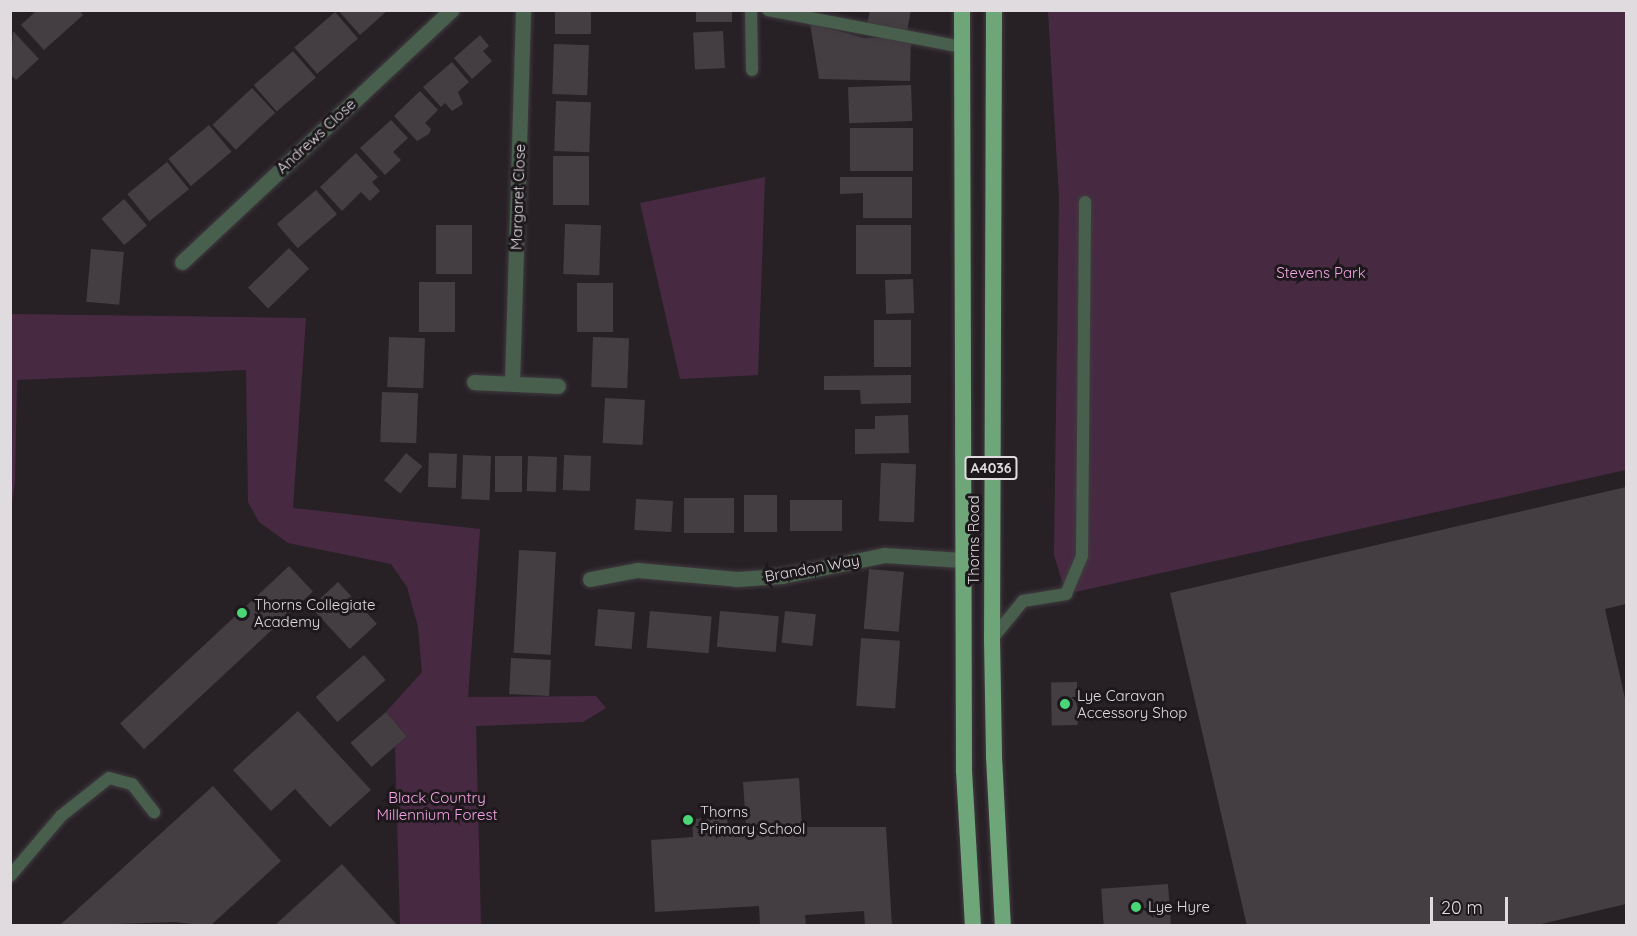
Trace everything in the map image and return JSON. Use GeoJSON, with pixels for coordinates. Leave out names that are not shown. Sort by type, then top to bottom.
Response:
{"type":"FeatureCollection","features":[{"type":"Feature","properties":{"kind":"highway","name":"Thorns Road"},"geometry":{"type":"LineString","coordinates":[[962,10],[964,771],[973,926]]}},
{"type":"Feature","properties":{"kind":"highway","name":"Thorns Road"},"geometry":{"type":"LineString","coordinates":[[994,10],[992,639],[994,757],[1003,926]]}},
{"type":"Feature","properties":{"kind":"street","name":"Andrews Close"},"geometry":{"type":"LineString","coordinates":[[182,262],[451,10]]}},
{"type":"Feature","properties":{"kind":"street","name":"Margaret Close"},"geometry":{"type":"LineString","coordinates":[[512,383],[523,10]]}},
{"type":"Feature","properties":{"kind":"street"},"geometry":{"type":"LineString","coordinates":[[474,382],[558,386]]}},
{"type":"Feature","properties":{"kind":"street","name":"Brandon Way"},"geometry":{"type":"LineString","coordinates":[[590,579],[637,570],[737,579],[782,576],[884,555],[962,560]]}},
{"type":"Feature","properties":{"kind":"lane"},"geometry":{"type":"LineString","coordinates":[[750,10],[752,70]]}},
{"type":"Feature","properties":{"kind":"lane"},"geometry":{"type":"LineString","coordinates":[[768,10],[962,47]]}},
{"type":"Feature","properties":{"kind":"lane"},"geometry":{"type":"LineString","coordinates":[[992,639],[1023,601],[1066,594],[1082,556],[1085,202]]}},
{"type":"Feature","properties":{"kind":"lane"},"geometry":{"type":"LineString","coordinates":[[10,876],[61,816],[109,778],[132,784],[154,812]]}},
{"type":"Feature","properties":{"kind":"green space","name":"Stevens Park"},"geometry":{"type":"Polygon","coordinates":[[[1048,11],[1626,11],[1626,470],[1066,594],[1054,555],[1059,197],[1048,11]]]}},
{"type":"Feature","properties":{"kind":"green space"},"geometry":{"type":"Polygon","coordinates":[[[765,177],[758,375],[680,379],[640,203],[765,177]]]}},
{"type":"Feature","properties":{"kind":"green space","name":"Black Country Millennium Forest"},"geometry":{"type":"Polygon","coordinates":[[[11,314],[306,318],[293,508],[480,529],[468,697],[596,696],[606,708],[583,722],[476,726],[481,925],[400,925],[395,747],[407,736],[386,712],[422,672],[418,627],[407,587],[391,564],[288,543],[259,522],[248,502],[246,370],[17,380],[15,481],[11,509],[11,314]]]}},
{"type":"Feature","properties":{"kind":"building"},"geometry":{"type":"Polygon","coordinates":[[[37,10],[79,10],[83,15],[44,50],[21,25],[37,10]]]}},
{"type":"Feature","properties":{"kind":"building"},"geometry":{"type":"Polygon","coordinates":[[[338,10],[388,10],[360,35],[338,10]]]}},
{"type":"Feature","properties":{"kind":"building"},"geometry":{"type":"Polygon","coordinates":[[[555,10],[591,10],[591,34],[555,34],[555,10]]]}},
{"type":"Feature","properties":{"kind":"building"},"geometry":{"type":"Polygon","coordinates":[[[696,10],[732,10],[732,22],[696,22],[696,10]]]}},
{"type":"Feature","properties":{"kind":"building"},"geometry":{"type":"Polygon","coordinates":[[[870,10],[911,10],[907,31],[867,24],[870,10]]]}},
{"type":"Feature","properties":{"kind":"building"},"geometry":{"type":"Polygon","coordinates":[[[335,12],[358,38],[317,74],[294,47],[335,12]]]}},
{"type":"Feature","properties":{"kind":"building"},"geometry":{"type":"Polygon","coordinates":[[[810,23],[864,38],[911,38],[910,81],[819,79],[810,23]]]}},
{"type":"Feature","properties":{"kind":"building"},"geometry":{"type":"Polygon","coordinates":[[[13,31],[39,59],[16,80],[10,74],[13,31]]]}},
{"type":"Feature","properties":{"kind":"building"},"geometry":{"type":"Polygon","coordinates":[[[723,31],[725,68],[695,70],[693,33],[723,31]]]}},
{"type":"Feature","properties":{"kind":"building"},"geometry":{"type":"Polygon","coordinates":[[[480,35],[489,46],[483,51],[492,61],[472,79],[454,58],[480,35]]]}},
{"type":"Feature","properties":{"kind":"building"},"geometry":{"type":"Polygon","coordinates":[[[554,44],[589,45],[587,95],[552,94],[554,44]]]}},
{"type":"Feature","properties":{"kind":"building"},"geometry":{"type":"Polygon","coordinates":[[[293,51],[316,77],[277,112],[254,85],[293,51]]]}},
{"type":"Feature","properties":{"kind":"building"},"geometry":{"type":"Polygon","coordinates":[[[452,62],[469,82],[458,92],[463,104],[452,111],[445,103],[441,107],[423,87],[452,62]]]}},
{"type":"Feature","properties":{"kind":"building"},"geometry":{"type":"Polygon","coordinates":[[[911,85],[912,121],[849,123],[848,87],[911,85]]]}},
{"type":"Feature","properties":{"kind":"building"},"geometry":{"type":"Polygon","coordinates":[[[252,88],[275,113],[236,150],[213,125],[252,88]]]}},
{"type":"Feature","properties":{"kind":"building"},"geometry":{"type":"Polygon","coordinates":[[[420,91],[438,110],[425,123],[431,129],[429,134],[417,141],[394,116],[420,91]]]}},
{"type":"Feature","properties":{"kind":"building"},"geometry":{"type":"Polygon","coordinates":[[[556,101],[591,102],[589,152],[554,151],[556,101]]]}},
{"type":"Feature","properties":{"kind":"building"},"geometry":{"type":"Polygon","coordinates":[[[391,120],[408,138],[393,152],[401,160],[385,175],[360,148],[391,120]]]}},
{"type":"Feature","properties":{"kind":"building"},"geometry":{"type":"Polygon","coordinates":[[[209,125],[231,152],[191,186],[168,159],[209,125]]]}},
{"type":"Feature","properties":{"kind":"building"},"geometry":{"type":"Polygon","coordinates":[[[850,128],[913,128],[913,171],[850,171],[850,128]]]}},
{"type":"Feature","properties":{"kind":"building"},"geometry":{"type":"Polygon","coordinates":[[[356,153],[378,177],[372,182],[380,191],[370,201],[361,192],[342,211],[320,187],[356,153]]]}},
{"type":"Feature","properties":{"kind":"building"},"geometry":{"type":"Polygon","coordinates":[[[553,156],[589,156],[589,205],[553,205],[553,156]]]}},
{"type":"Feature","properties":{"kind":"building"},"geometry":{"type":"Polygon","coordinates":[[[167,162],[189,189],[149,221],[127,194],[167,162]]]}},
{"type":"Feature","properties":{"kind":"building"},"geometry":{"type":"Polygon","coordinates":[[[840,177],[912,177],[912,218],[863,218],[863,193],[840,194],[840,177]]]}},
{"type":"Feature","properties":{"kind":"building"},"geometry":{"type":"Polygon","coordinates":[[[316,190],[337,214],[298,248],[277,224],[316,190]]]}},
{"type":"Feature","properties":{"kind":"building"},"geometry":{"type":"Polygon","coordinates":[[[124,199],[147,225],[124,245],[101,219],[124,199]]]}},
{"type":"Feature","properties":{"kind":"building"},"geometry":{"type":"Polygon","coordinates":[[[565,224],[601,225],[599,275],[563,274],[565,224]]]}},
{"type":"Feature","properties":{"kind":"building"},"geometry":{"type":"Polygon","coordinates":[[[436,225],[472,225],[472,274],[436,274],[436,225]]]}},
{"type":"Feature","properties":{"kind":"building"},"geometry":{"type":"Polygon","coordinates":[[[856,225],[911,225],[911,274],[856,274],[856,225]]]}},
{"type":"Feature","properties":{"kind":"building"},"geometry":{"type":"Polygon","coordinates":[[[289,248],[309,269],[268,308],[248,288],[289,248]]]}},
{"type":"Feature","properties":{"kind":"building"},"geometry":{"type":"Polygon","coordinates":[[[91,249],[124,252],[119,305],[86,302],[91,249]]]}},
{"type":"Feature","properties":{"kind":"building"},"geometry":{"type":"Polygon","coordinates":[[[913,279],[914,313],[886,314],[885,280],[913,279]]]}},
{"type":"Feature","properties":{"kind":"building"},"geometry":{"type":"Polygon","coordinates":[[[419,282],[455,282],[455,332],[419,332],[419,282]]]}},
{"type":"Feature","properties":{"kind":"building"},"geometry":{"type":"Polygon","coordinates":[[[577,283],[613,283],[613,332],[577,332],[577,283]]]}},
{"type":"Feature","properties":{"kind":"building"},"geometry":{"type":"Polygon","coordinates":[[[874,320],[911,320],[911,367],[874,367],[874,320]]]}},
{"type":"Feature","properties":{"kind":"building"},"geometry":{"type":"Polygon","coordinates":[[[389,337],[425,338],[423,388],[387,387],[389,337]]]}},
{"type":"Feature","properties":{"kind":"building"},"geometry":{"type":"Polygon","coordinates":[[[593,337],[629,338],[627,388],[591,387],[593,337]]]}},
{"type":"Feature","properties":{"kind":"building"},"geometry":{"type":"Polygon","coordinates":[[[911,375],[911,403],[861,404],[860,390],[824,390],[824,376],[911,375]]]}},
{"type":"Feature","properties":{"kind":"building"},"geometry":{"type":"Polygon","coordinates":[[[382,392],[418,393],[416,443],[380,442],[382,392]]]}},
{"type":"Feature","properties":{"kind":"building"},"geometry":{"type":"Polygon","coordinates":[[[605,398],[645,400],[643,445],[603,443],[605,398]]]}},
{"type":"Feature","properties":{"kind":"building"},"geometry":{"type":"Polygon","coordinates":[[[908,415],[909,453],[855,454],[855,429],[875,429],[875,416],[908,415]]]}},
{"type":"Feature","properties":{"kind":"building"},"geometry":{"type":"Polygon","coordinates":[[[406,453],[422,466],[400,493],[384,480],[406,453]]]}},
{"type":"Feature","properties":{"kind":"building"},"geometry":{"type":"Polygon","coordinates":[[[429,453],[457,454],[456,488],[428,487],[429,453]]]}},
{"type":"Feature","properties":{"kind":"building"},"geometry":{"type":"Polygon","coordinates":[[[463,455],[491,456],[489,500],[461,499],[463,455]]]}},
{"type":"Feature","properties":{"kind":"building"},"geometry":{"type":"Polygon","coordinates":[[[564,455],[591,456],[590,491],[563,490],[564,455]]]}},
{"type":"Feature","properties":{"kind":"building"},"geometry":{"type":"Polygon","coordinates":[[[495,456],[522,456],[522,492],[495,492],[495,456]]]}},
{"type":"Feature","properties":{"kind":"building"},"geometry":{"type":"Polygon","coordinates":[[[528,456],[557,457],[556,492],[527,491],[528,456]]]}},
{"type":"Feature","properties":{"kind":"building"},"geometry":{"type":"Polygon","coordinates":[[[881,463],[916,464],[914,522],[879,521],[881,463]]]}},
{"type":"Feature","properties":{"kind":"building"},"geometry":{"type":"Polygon","coordinates":[[[1626,487],[1626,604],[1605,609],[1626,703],[1626,904],[1533,926],[1247,926],[1170,593],[1626,487]]]}},
{"type":"Feature","properties":{"kind":"building"},"geometry":{"type":"Polygon","coordinates":[[[744,495],[777,495],[777,532],[744,532],[744,495]]]}},
{"type":"Feature","properties":{"kind":"building"},"geometry":{"type":"Polygon","coordinates":[[[684,498],[734,498],[734,533],[684,533],[684,498]]]}},
{"type":"Feature","properties":{"kind":"building"},"geometry":{"type":"Polygon","coordinates":[[[636,499],[673,501],[671,532],[634,530],[636,499]]]}},
{"type":"Feature","properties":{"kind":"building"},"geometry":{"type":"Polygon","coordinates":[[[790,500],[842,500],[842,531],[790,531],[790,500]]]}},
{"type":"Feature","properties":{"kind":"building"},"geometry":{"type":"Polygon","coordinates":[[[519,550],[556,552],[551,655],[514,653],[519,550]]]}},
{"type":"Feature","properties":{"kind":"building"},"geometry":{"type":"Polygon","coordinates":[[[289,566],[313,592],[144,749],[120,724],[289,566]]]}},
{"type":"Feature","properties":{"kind":"building"},"geometry":{"type":"Polygon","coordinates":[[[869,569],[904,572],[899,632],[864,629],[869,569]]]}},
{"type":"Feature","properties":{"kind":"building"},"geometry":{"type":"Polygon","coordinates":[[[338,582],[377,624],[350,649],[311,607],[338,582]]]}},
{"type":"Feature","properties":{"kind":"building"},"geometry":{"type":"Polygon","coordinates":[[[598,609],[635,612],[632,649],[595,646],[598,609]]]}},
{"type":"Feature","properties":{"kind":"building"},"geometry":{"type":"Polygon","coordinates":[[[650,611],[712,616],[709,653],[647,648],[650,611]]]}},
{"type":"Feature","properties":{"kind":"building"},"geometry":{"type":"Polygon","coordinates":[[[720,611],[779,616],[776,652],[717,647],[720,611]]]}},
{"type":"Feature","properties":{"kind":"building"},"geometry":{"type":"Polygon","coordinates":[[[785,611],[816,614],[812,646],[782,643],[785,611]]]}},
{"type":"Feature","properties":{"kind":"building"},"geometry":{"type":"Polygon","coordinates":[[[861,638],[900,641],[895,709],[856,706],[861,638]]]}},
{"type":"Feature","properties":{"kind":"building"},"geometry":{"type":"Polygon","coordinates":[[[364,655],[386,680],[337,722],[316,697],[364,655]]]}},
{"type":"Feature","properties":{"kind":"building"},"geometry":{"type":"Polygon","coordinates":[[[511,658],[551,660],[549,696],[509,694],[511,658]]]}},
{"type":"Feature","properties":{"kind":"building","name":"Lye Caravan Accessory Shop"},"geometry":{"type":"Polygon","coordinates":[[[1051,682],[1077,682],[1078,725],[1052,725],[1051,682]]]}},
{"type":"Feature","properties":{"kind":"building"},"geometry":{"type":"Polygon","coordinates":[[[298,711],[371,790],[330,827],[295,789],[271,811],[233,770],[298,711]]]}},
{"type":"Feature","properties":{"kind":"building"},"geometry":{"type":"Polygon","coordinates":[[[386,712],[407,736],[372,767],[351,743],[386,712]]]}},
{"type":"Feature","properties":{"kind":"building"},"geometry":{"type":"Polygon","coordinates":[[[799,778],[802,827],[886,827],[892,926],[865,926],[864,911],[805,915],[806,926],[760,926],[759,906],[655,912],[651,840],[693,837],[692,819],[727,817],[728,826],[746,825],[743,782],[799,778]]]}},
{"type":"Feature","properties":{"kind":"building"},"geometry":{"type":"Polygon","coordinates":[[[213,786],[281,861],[210,926],[175,922],[59,926],[213,786]]]}},
{"type":"Feature","properties":{"kind":"building"},"geometry":{"type":"Polygon","coordinates":[[[342,864],[398,926],[274,926],[342,864]]]}},
{"type":"Feature","properties":{"kind":"building","name":"Lye Hyre"},"geometry":{"type":"Polygon","coordinates":[[[1168,884],[1171,926],[1104,926],[1101,889],[1168,884]]]}},
{"type":"Feature","properties":{"kind":"place","name":"Thorns Collegiate Academy"},"geometry":{"type":"Point","coordinates":[242,613]}},
{"type":"Feature","properties":{"kind":"place","name":"Lye Caravan Accessory Shop"},"geometry":{"type":"Point","coordinates":[1065,704]}},
{"type":"Feature","properties":{"kind":"place","name":"Thorns Primary School"},"geometry":{"type":"Point","coordinates":[688,820]}},
{"type":"Feature","properties":{"kind":"place","name":"Lye Hyre"},"geometry":{"type":"Point","coordinates":[1136,907]}}]}
